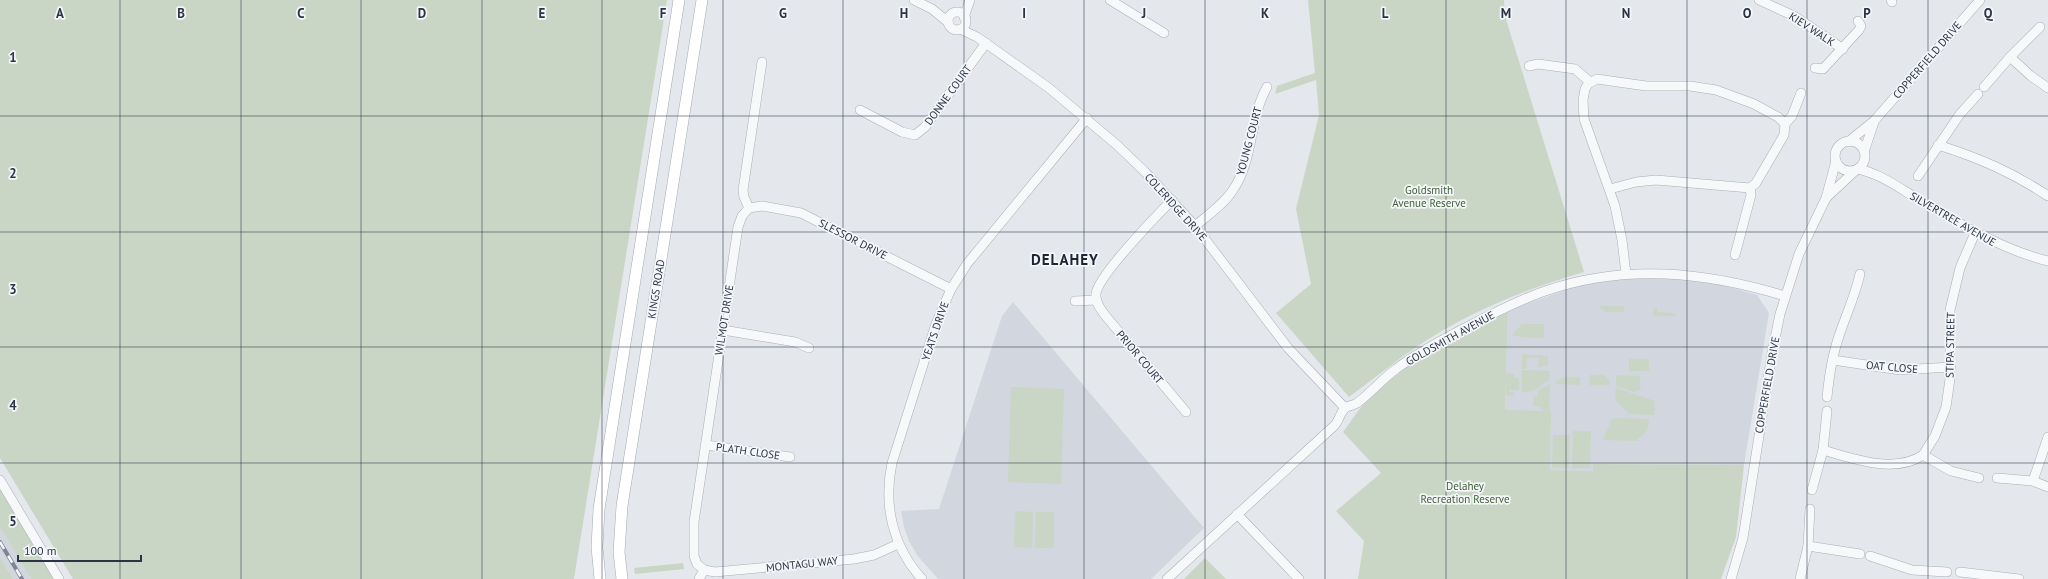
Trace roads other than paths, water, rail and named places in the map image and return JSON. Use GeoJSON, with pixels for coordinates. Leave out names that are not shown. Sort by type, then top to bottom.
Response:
{"type":"FeatureCollection","features":[{"type":"Feature","properties":{"kind":"main road","name":"KINGS ROAD"},"geometry":{"type":"LineString","coordinates":[[600,579],[597,529],[599,509],[679,0]]}},
{"type":"Feature","properties":{"kind":"main road","name":"KINGS ROAD"},"geometry":{"type":"LineString","coordinates":[[622,579],[619,552],[622,506],[702,0]]}},
{"type":"Feature","properties":{"kind":"street","name":"COLERIDGE DRIVE"},"geometry":{"type":"LineString","coordinates":[[914,0],[958,19],[977,37],[1049,88],[1124,150],[1195,226],[1270,326],[1345,408]]}},
{"type":"Feature","properties":{"kind":"street"},"geometry":{"type":"LineString","coordinates":[[958,19],[970,0]]}},
{"type":"Feature","properties":{"kind":"street"},"geometry":{"type":"LineString","coordinates":[[1110,0],[1164,33]]}},
{"type":"Feature","properties":{"kind":"street","name":"KIEV WALK"},"geometry":{"type":"LineString","coordinates":[[1760,0],[1794,16],[1843,49]]}},
{"type":"Feature","properties":{"kind":"street","name":"COPPERFIELD DRIVE"},"geometry":{"type":"LineString","coordinates":[[1848,142],[1874,121],[1980,0]]}},
{"type":"Feature","properties":{"kind":"street","name":"KIEV WALK"},"geometry":{"type":"LineString","coordinates":[[1815,68],[1823,69],[1843,49],[1859,30],[1861,26],[1858,21]]}},
{"type":"Feature","properties":{"kind":"street"},"geometry":{"type":"LineString","coordinates":[[1984,87],[2010,57],[2040,27]]}},
{"type":"Feature","properties":{"kind":"street","name":"DONNE COURT"},"geometry":{"type":"LineString","coordinates":[[860,110],[902,132],[915,135],[925,127],[986,43]]}},
{"type":"Feature","properties":{"kind":"street"},"geometry":{"type":"LineString","coordinates":[[2010,57],[2048,88]]}},
{"type":"Feature","properties":{"kind":"street"},"geometry":{"type":"LineString","coordinates":[[749,208],[744,197],[743,190],[762,62]]}},
{"type":"Feature","properties":{"kind":"street"},"geometry":{"type":"LineString","coordinates":[[1529,66],[1543,65],[1575,70],[1590,82]]}},
{"type":"Feature","properties":{"kind":"street"},"geometry":{"type":"LineString","coordinates":[[1626,274],[1620,227],[1610,189],[1587,133],[1584,119],[1585,89],[1590,82],[1604,80],[1646,86],[1690,86],[1716,90],[1754,104],[1778,117],[1785,124]]}},
{"type":"Feature","properties":{"kind":"street","name":"YOUNG COURT"},"geometry":{"type":"LineString","coordinates":[[1195,226],[1227,197],[1239,180],[1247,158],[1257,108],[1267,87]]}},
{"type":"Feature","properties":{"kind":"street"},"geometry":{"type":"LineString","coordinates":[[1610,189],[1636,182],[1656,180],[1750,188],[1756,183],[1774,152],[1785,131],[1785,124],[1792,116],[1801,93]]}},
{"type":"Feature","properties":{"kind":"street"},"geometry":{"type":"LineString","coordinates":[[1918,176],[1960,114],[1978,94]]}},
{"type":"Feature","properties":{"kind":"street","name":"YEATS DRIVE"},"geometry":{"type":"LineString","coordinates":[[922,579],[913,569],[898,544],[889,509],[889,476],[936,324],[951,289],[967,264],[1087,118]]}},
{"type":"Feature","properties":{"kind":"street","name":"COPPERFIELD DRIVE"},"geometry":{"type":"LineString","coordinates":[[1865,155],[1874,121]]}},
{"type":"Feature","properties":{"kind":"street"},"geometry":{"type":"LineString","coordinates":[[1848,142],[1858,144],[1865,155],[1857,169],[1846,171],[1838,165],[1836,161],[1837,148],[1848,142]]}},
{"type":"Feature","properties":{"kind":"street"},"geometry":{"type":"LineString","coordinates":[[1938,145],[1991,163],[2010,172],[2048,196]]}},
{"type":"Feature","properties":{"kind":"street","name":"SILVERTREE AVENUE"},"geometry":{"type":"LineString","coordinates":[[1865,155],[1884,178]]}},
{"type":"Feature","properties":{"kind":"street","name":"COPPERFIELD DRIVE"},"geometry":{"type":"LineString","coordinates":[[1731,579],[1743,538],[1772,353],[1786,296],[1807,236],[1826,198],[1836,161]]}},
{"type":"Feature","properties":{"kind":"street","name":"COPPERFIELD DRIVE"},"geometry":{"type":"LineString","coordinates":[[1826,198],[1857,169]]}},
{"type":"Feature","properties":{"kind":"street","name":"SILVERTREE AVENUE"},"geometry":{"type":"LineString","coordinates":[[1857,169],[1884,178],[1975,234],[2009,249],[2048,261]]}},
{"type":"Feature","properties":{"kind":"street"},"geometry":{"type":"LineString","coordinates":[[1736,255],[1751,195],[1750,188]]}},
{"type":"Feature","properties":{"kind":"street"},"geometry":{"type":"LineString","coordinates":[[1075,301],[1096,300],[1100,283],[1139,234],[1172,200]]}},
{"type":"Feature","properties":{"kind":"street","name":"SLESSOR DRIVE"},"geometry":{"type":"LineString","coordinates":[[749,208],[762,206],[801,213],[951,289]]}},
{"type":"Feature","properties":{"kind":"street","name":"WILMOT DRIVE"},"geometry":{"type":"LineString","coordinates":[[704,570],[697,564],[694,556],[693,538],[740,221],[749,208]]}},
{"type":"Feature","properties":{"kind":"street","name":"STIPA STREET"},"geometry":{"type":"LineString","coordinates":[[1924,455],[1931,446],[1942,419],[1948,392],[1950,367],[1948,339],[1950,310],[1960,268],[1975,234]]}},
{"type":"Feature","properties":{"kind":"street","name":"GOLDSMITH AVENUE"},"geometry":{"type":"LineString","coordinates":[[1167,579],[1335,425],[1345,408],[1357,403],[1383,379],[1409,359],[1490,315],[1547,290],[1586,280],[1626,274],[1668,273],[1695,275],[1735,282],[1786,296]]}},
{"type":"Feature","properties":{"kind":"street"},"geometry":{"type":"LineString","coordinates":[[1827,398],[1838,338],[1854,300],[1860,274]]}},
{"type":"Feature","properties":{"kind":"street","name":"PRIOR COURT"},"geometry":{"type":"LineString","coordinates":[[1096,300],[1104,314],[1186,412]]}},
{"type":"Feature","properties":{"kind":"street"},"geometry":{"type":"LineString","coordinates":[[723,330],[795,342],[809,348]]}},
{"type":"Feature","properties":{"kind":"street","name":"OAT CLOSE"},"geometry":{"type":"LineString","coordinates":[[1833,360],[1900,370],[1950,367]]}},
{"type":"Feature","properties":{"kind":"street"},"geometry":{"type":"LineString","coordinates":[[1812,490],[1823,450],[1827,411]]}},
{"type":"Feature","properties":{"kind":"street"},"geometry":{"type":"LineString","coordinates":[[2033,481],[2048,437]]}},
{"type":"Feature","properties":{"kind":"street","name":"PLATH CLOSE"},"geometry":{"type":"LineString","coordinates":[[706,446],[790,457]]}},
{"type":"Feature","properties":{"kind":"street"},"geometry":{"type":"LineString","coordinates":[[1823,450],[1876,462],[1909,462],[1924,455],[1951,471],[1979,478]]}},
{"type":"Feature","properties":{"kind":"street"},"geometry":{"type":"LineString","coordinates":[[1997,478],[2033,481],[2048,487]]}},
{"type":"Feature","properties":{"kind":"street"},"geometry":{"type":"LineString","coordinates":[[0,480],[59,579]]}},
{"type":"Feature","properties":{"kind":"street"},"geometry":{"type":"LineString","coordinates":[[1800,579],[1808,546],[1810,509]]}},
{"type":"Feature","properties":{"kind":"street"},"geometry":{"type":"LineString","coordinates":[[1237,514],[1299,579]]}},
{"type":"Feature","properties":{"kind":"street","name":"MONTAGU WAY"},"geometry":{"type":"LineString","coordinates":[[704,570],[715,572],[854,559],[874,554],[898,544]]}},
{"type":"Feature","properties":{"kind":"street"},"geometry":{"type":"LineString","coordinates":[[1808,546],[1860,554]]}},
{"type":"Feature","properties":{"kind":"street"},"geometry":{"type":"LineString","coordinates":[[1870,556],[1911,575],[1947,572]]}},
{"type":"Feature","properties":{"kind":"street"},"geometry":{"type":"LineString","coordinates":[[699,579],[704,570]]}},
{"type":"Feature","properties":{"kind":"street"},"geometry":{"type":"LineString","coordinates":[[1960,572],[2018,579]]}},
{"type":"Feature","properties":{"kind":"railway"},"geometry":{"type":"LineString","coordinates":[[0,542],[22,579]]}},
{"type":"Feature","properties":{"kind":"district","name":"DELAHEY"},"geometry":{"type":"Point","coordinates":[1065,260]}},
{"type":"Feature","properties":{"kind":"park label","name":"Goldsmith Avenue Reserve"},"geometry":{"type":"Point","coordinates":[1429,196]}},
{"type":"Feature","properties":{"kind":"park label","name":"Delahey Recreation Reserve"},"geometry":{"type":"Point","coordinates":[1465,492]}}]}
